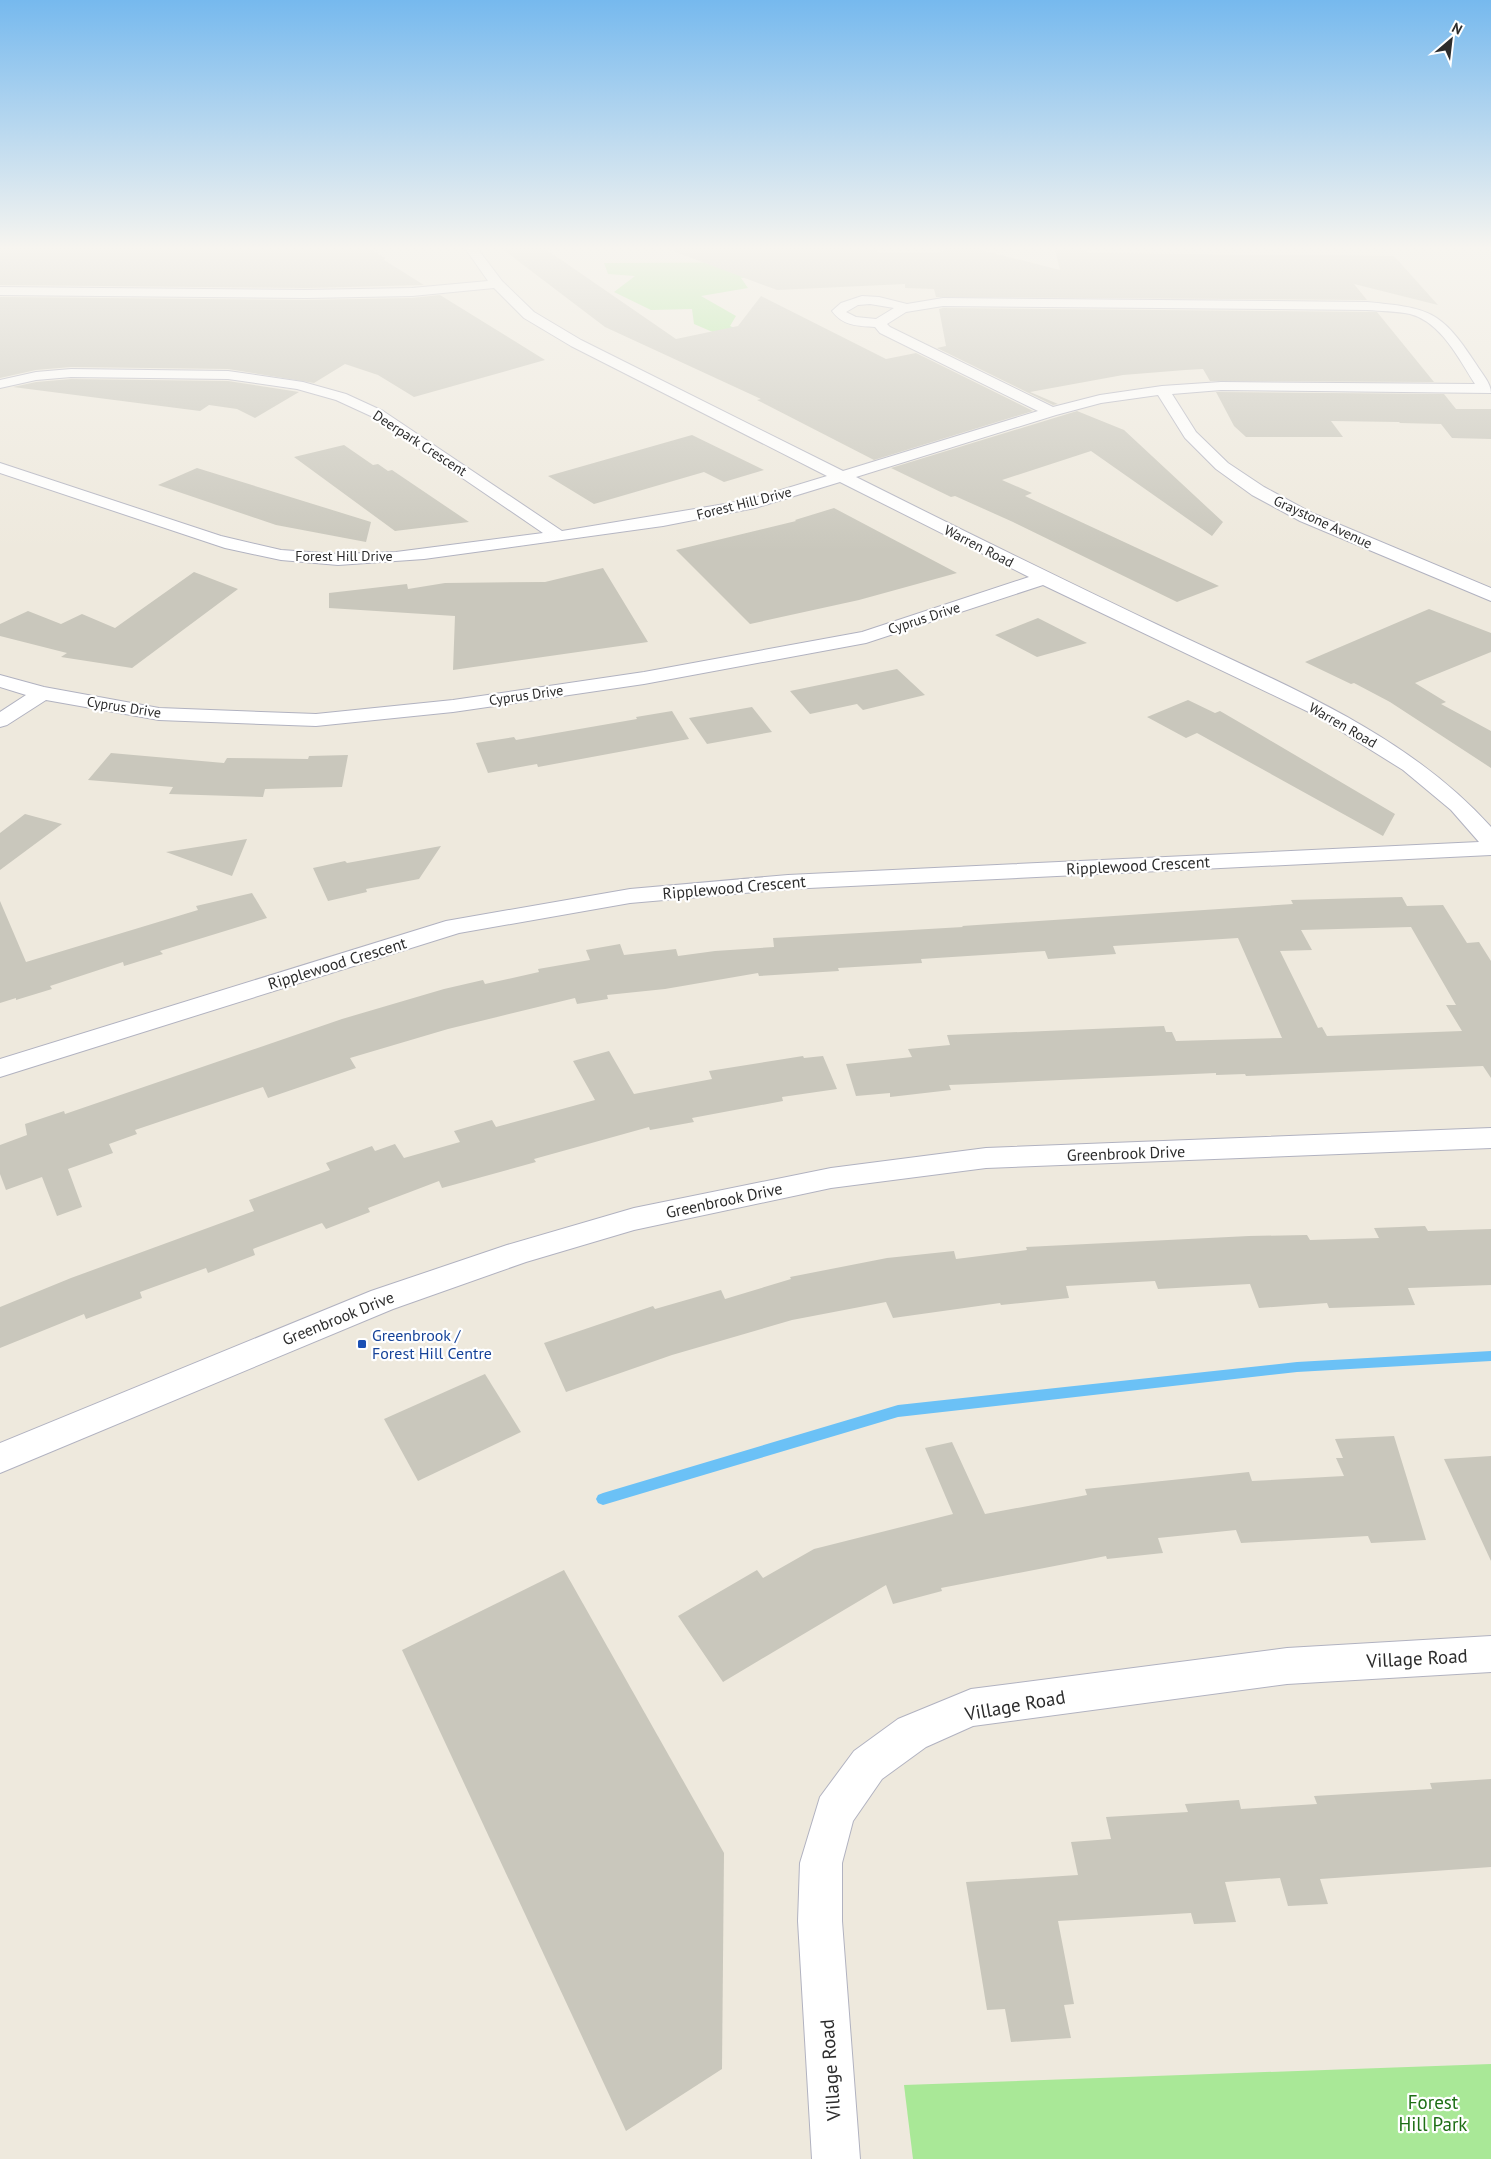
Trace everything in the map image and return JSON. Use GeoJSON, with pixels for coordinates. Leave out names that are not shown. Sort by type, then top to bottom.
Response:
{"type":"FeatureCollection","features":[{"type":"Feature","properties":{"kind":"street","name":"Warren Road"},"geometry":{"type":"LineString","coordinates":[[588,349],[1044,578],[1322,711],[1411,765],[1460,805],[1491,841]]}},
{"type":"Feature","properties":{"kind":"street"},"geometry":{"type":"LineString","coordinates":[[923,349],[1052,412]]}},
{"type":"Feature","properties":{"kind":"street"},"geometry":{"type":"LineString","coordinates":[[1458,349],[1488,389]]}},
{"type":"Feature","properties":{"kind":"street","name":"Deerpark Crescent"},"geometry":{"type":"LineString","coordinates":[[0,384],[36,376],[71,373],[228,375],[298,385],[341,397],[378,414],[558,536]]}},
{"type":"Feature","properties":{"kind":"street","name":"Forest Hill Drive"},"geometry":{"type":"LineString","coordinates":[[0,468],[202,536],[248,549],[321,559],[392,556],[558,536],[711,512],[755,502],[1100,399],[1162,390],[1221,386],[1488,389]]}},
{"type":"Feature","properties":{"kind":"street","name":"Graystone Avenue"},"geometry":{"type":"LineString","coordinates":[[1162,390],[1190,435],[1222,466],[1258,491],[1306,518],[1491,595]]}},
{"type":"Feature","properties":{"kind":"street","name":"Cyprus Drive"},"geometry":{"type":"LineString","coordinates":[[0,680],[42,693],[159,714],[316,720],[453,706],[644,678],[866,637],[1044,578]]}},
{"type":"Feature","properties":{"kind":"street"},"geometry":{"type":"LineString","coordinates":[[0,721],[42,693]]}},
{"type":"Feature","properties":{"kind":"street","name":"Ripplewood Crescent"},"geometry":{"type":"LineString","coordinates":[[0,1068],[455,926],[630,896],[788,882],[1491,848]]}},
{"type":"Feature","properties":{"kind":"street","name":"Greenbrook Drive"},"geometry":{"type":"LineString","coordinates":[[0,1458],[382,1300],[518,1253],[634,1219],[831,1178],[986,1158],[1491,1138]]}},
{"type":"Feature","properties":{"kind":"street","name":"Village Road"},"geometry":{"type":"LineString","coordinates":[[836,2159],[820,1921],[822,1863],[835,1812],[868,1765],[912,1733],[972,1708],[1287,1666],[1491,1654]]}},
{"type":"Feature","properties":{"kind":"green space","name":"Forest Hill Park"},"geometry":{"type":"Polygon","coordinates":[[[1491,2064],[1491,2159],[913,2159],[904,2085],[1491,2064]]]}},
{"type":"Feature","properties":{"kind":"building"},"geometry":{"type":"Polygon","coordinates":[[[0,349],[527,349],[545,360],[414,397],[378,375],[345,364],[314,383],[228,369],[71,367],[36,370],[0,378],[0,349]]]}},
{"type":"Feature","properties":{"kind":"building"},"geometry":{"type":"Polygon","coordinates":[[[652,349],[866,349],[886,359],[916,353],[1033,411],[874,460],[757,400],[761,399],[652,349]]]}},
{"type":"Feature","properties":{"kind":"building"},"geometry":{"type":"Polygon","coordinates":[[[939,349],[1407,349],[1434,382],[1210,381],[1203,369],[1185,370],[1123,375],[1030,392],[1058,404],[1053,405],[939,349]]]}},
{"type":"Feature","properties":{"kind":"building"},"geometry":{"type":"Polygon","coordinates":[[[71,379],[228,381],[299,392],[255,418],[237,409],[209,405],[200,411],[13,387],[36,382],[71,379]]]}},
{"type":"Feature","properties":{"kind":"building"},"geometry":{"type":"Polygon","coordinates":[[[1216,392],[1444,394],[1456,409],[1491,409],[1491,439],[1452,438],[1441,424],[1331,421],[1343,437],[1246,437],[1234,426],[1216,392]]]}},
{"type":"Feature","properties":{"kind":"building"},"geometry":{"type":"Polygon","coordinates":[[[1077,411],[1124,430],[1223,522],[1212,536],[1091,451],[1002,480],[1032,493],[1025,496],[1219,586],[1177,602],[1013,522],[955,496],[951,497],[891,468],[1077,411]]]}},
{"type":"Feature","properties":{"kind":"building"},"geometry":{"type":"Polygon","coordinates":[[[692,435],[764,470],[724,482],[704,472],[594,504],[548,476],[692,435]]]}},
{"type":"Feature","properties":{"kind":"building"},"geometry":{"type":"Polygon","coordinates":[[[344,445],[373,465],[378,464],[388,471],[392,470],[469,522],[395,531],[294,457],[344,445]]]}},
{"type":"Feature","properties":{"kind":"building"},"geometry":{"type":"Polygon","coordinates":[[[197,468],[371,522],[366,542],[276,525],[158,485],[197,468]]]}},
{"type":"Feature","properties":{"kind":"building"},"geometry":{"type":"Polygon","coordinates":[[[834,508],[957,573],[859,600],[750,624],[676,550],[796,521],[834,508]]]}},
{"type":"Feature","properties":{"kind":"building"},"geometry":{"type":"Polygon","coordinates":[[[603,568],[648,642],[453,670],[455,616],[329,608],[329,593],[407,584],[408,589],[445,583],[545,582],[603,568]]]}},
{"type":"Feature","properties":{"kind":"building"},"geometry":{"type":"Polygon","coordinates":[[[194,572],[238,589],[132,668],[61,657],[67,653],[0,636],[0,624],[28,611],[61,624],[82,614],[115,628],[194,572]]]}},
{"type":"Feature","properties":{"kind":"building"},"geometry":{"type":"Polygon","coordinates":[[[1429,609],[1491,633],[1491,652],[1415,683],[1446,702],[1441,704],[1491,731],[1491,768],[1390,702],[1354,683],[1351,684],[1305,662],[1429,609]]]}},
{"type":"Feature","properties":{"kind":"building"},"geometry":{"type":"Polygon","coordinates":[[[1038,618],[1087,643],[1037,657],[995,635],[1038,618]]]}},
{"type":"Feature","properties":{"kind":"building"},"geometry":{"type":"Polygon","coordinates":[[[897,669],[925,695],[863,710],[857,704],[810,714],[790,691],[897,669]]]}},
{"type":"Feature","properties":{"kind":"building"},"geometry":{"type":"Polygon","coordinates":[[[1188,700],[1215,713],[1220,711],[1395,814],[1383,836],[1197,733],[1186,738],[1147,717],[1188,700]]]}},
{"type":"Feature","properties":{"kind":"building"},"geometry":{"type":"Polygon","coordinates":[[[752,707],[772,732],[707,744],[689,718],[752,707]]]}},
{"type":"Feature","properties":{"kind":"building"},"geometry":{"type":"Polygon","coordinates":[[[672,711],[689,739],[538,767],[537,764],[488,773],[476,743],[514,737],[516,740],[672,711]]]}},
{"type":"Feature","properties":{"kind":"building"},"geometry":{"type":"Polygon","coordinates":[[[111,753],[224,763],[227,758],[308,759],[309,756],[348,755],[342,787],[265,789],[263,797],[169,794],[173,787],[88,780],[111,753]]]}},
{"type":"Feature","properties":{"kind":"building"},"geometry":{"type":"Polygon","coordinates":[[[25,814],[62,824],[0,870],[0,833],[25,814]]]}},
{"type":"Feature","properties":{"kind":"building"},"geometry":{"type":"Polygon","coordinates":[[[247,839],[232,876],[166,852],[247,839]]]}},
{"type":"Feature","properties":{"kind":"building"},"geometry":{"type":"Polygon","coordinates":[[[441,846],[419,879],[366,889],[367,892],[328,901],[313,868],[345,861],[347,863],[441,846]]]}},
{"type":"Feature","properties":{"kind":"building"},"geometry":{"type":"Polygon","coordinates":[[[252,893],[267,918],[160,951],[163,954],[124,966],[123,962],[50,986],[52,989],[0,1003],[0,901],[26,962],[198,910],[196,906],[252,893]]]}},
{"type":"Feature","properties":{"kind":"building"},"geometry":{"type":"Polygon","coordinates":[[[1402,897],[1407,906],[1443,905],[1467,943],[1479,942],[1491,961],[1491,1078],[1483,1066],[1246,1076],[1245,1074],[1216,1075],[1216,1073],[949,1085],[951,1090],[890,1097],[890,1093],[856,1096],[846,1064],[912,1057],[908,1049],[950,1045],[947,1035],[1164,1026],[1166,1032],[1172,1032],[1176,1041],[1282,1038],[1238,938],[1113,946],[1116,954],[1048,959],[1045,951],[921,959],[922,963],[838,968],[839,971],[759,976],[758,973],[665,989],[607,995],[608,999],[577,1004],[575,998],[448,1029],[350,1058],[356,1068],[268,1098],[263,1087],[135,1130],[137,1134],[109,1144],[113,1153],[68,1169],[82,1207],[57,1216],[42,1177],[6,1190],[0,1174],[0,1145],[27,1135],[25,1124],[64,1111],[65,1114],[342,1019],[444,989],[483,980],[485,984],[539,972],[538,969],[590,960],[586,950],[620,944],[624,955],[676,949],[678,956],[715,951],[774,947],[773,938],[1293,904],[1291,900],[1402,897]],[[1411,927],[1301,930],[1312,950],[1280,951],[1318,1028],[1322,1027],[1327,1036],[1462,1031],[1446,1005],[1456,1005],[1411,927]]]}},
{"type":"Feature","properties":{"kind":"building"},"geometry":{"type":"Polygon","coordinates":[[[609,1051],[634,1094],[712,1079],[709,1071],[803,1056],[804,1058],[823,1056],[837,1089],[782,1097],[783,1101],[692,1118],[694,1122],[650,1130],[649,1127],[534,1159],[536,1162],[442,1188],[439,1181],[368,1208],[370,1212],[326,1229],[322,1223],[253,1249],[255,1255],[208,1273],[206,1268],[140,1292],[142,1298],[86,1319],[84,1314],[0,1348],[0,1307],[71,1278],[254,1211],[249,1200],[330,1170],[326,1163],[372,1146],[375,1151],[395,1144],[404,1158],[460,1142],[454,1131],[492,1120],[496,1127],[595,1100],[573,1061],[609,1051]]]}},
{"type":"Feature","properties":{"kind":"building"},"geometry":{"type":"Polygon","coordinates":[[[1425,1226],[1428,1231],[1491,1229],[1491,1285],[1408,1288],[1415,1305],[1329,1308],[1327,1303],[1259,1308],[1250,1284],[1158,1289],[1155,1281],[1066,1286],[1069,1298],[1001,1305],[1000,1303],[893,1318],[886,1302],[792,1320],[672,1355],[566,1392],[544,1343],[653,1306],[655,1309],[721,1290],[725,1299],[791,1279],[790,1277],[887,1258],[954,1251],[956,1259],[1027,1250],[1026,1247],[1249,1236],[1307,1235],[1310,1240],[1379,1238],[1374,1228],[1425,1226]]]}},
{"type":"Feature","properties":{"kind":"building"},"geometry":{"type":"Polygon","coordinates":[[[485,1374],[521,1432],[418,1481],[384,1419],[485,1374]]]}},
{"type":"Feature","properties":{"kind":"building"},"geometry":{"type":"Polygon","coordinates":[[[1394,1436],[1426,1540],[1371,1543],[1368,1536],[1241,1543],[1236,1530],[1158,1538],[1163,1553],[1107,1559],[1106,1556],[941,1588],[942,1591],[893,1604],[886,1585],[723,1682],[678,1616],[757,1570],[763,1578],[814,1549],[953,1514],[925,1448],[952,1442],[985,1514],[1087,1495],[1085,1489],[1249,1472],[1252,1481],[1344,1476],[1336,1458],[1343,1458],[1335,1439],[1394,1436]]]}},
{"type":"Feature","properties":{"kind":"building"},"geometry":{"type":"Polygon","coordinates":[[[1491,1456],[1491,1561],[1444,1459],[1491,1456]]]}},
{"type":"Feature","properties":{"kind":"building"},"geometry":{"type":"Polygon","coordinates":[[[564,1570],[724,1853],[722,2069],[626,2131],[402,1650],[564,1570]]]}},
{"type":"Feature","properties":{"kind":"building"},"geometry":{"type":"Polygon","coordinates":[[[1491,1779],[1491,1867],[1320,1879],[1328,1904],[1288,1906],[1280,1878],[1225,1882],[1236,1922],[1194,1924],[1191,1913],[1058,1921],[1074,2004],[1064,2005],[1071,2038],[1011,2042],[1005,2009],[987,2010],[966,1882],[1078,1875],[1071,1842],[1111,1839],[1106,1817],[1188,1812],[1185,1804],[1239,1800],[1241,1809],[1317,1804],[1314,1796],[1432,1789],[1430,1783],[1491,1779]]]}},
{"type":"Feature","properties":{"kind":"waterway"},"geometry":{"type":"LineString","coordinates":[[603,1499],[898,1411],[1297,1367],[1491,1356]]}},
{"type":"Feature","properties":{"kind":"place","name":"Greenbrook / Forest Hill Centre"},"geometry":{"type":"Point","coordinates":[362,1344]}}]}
